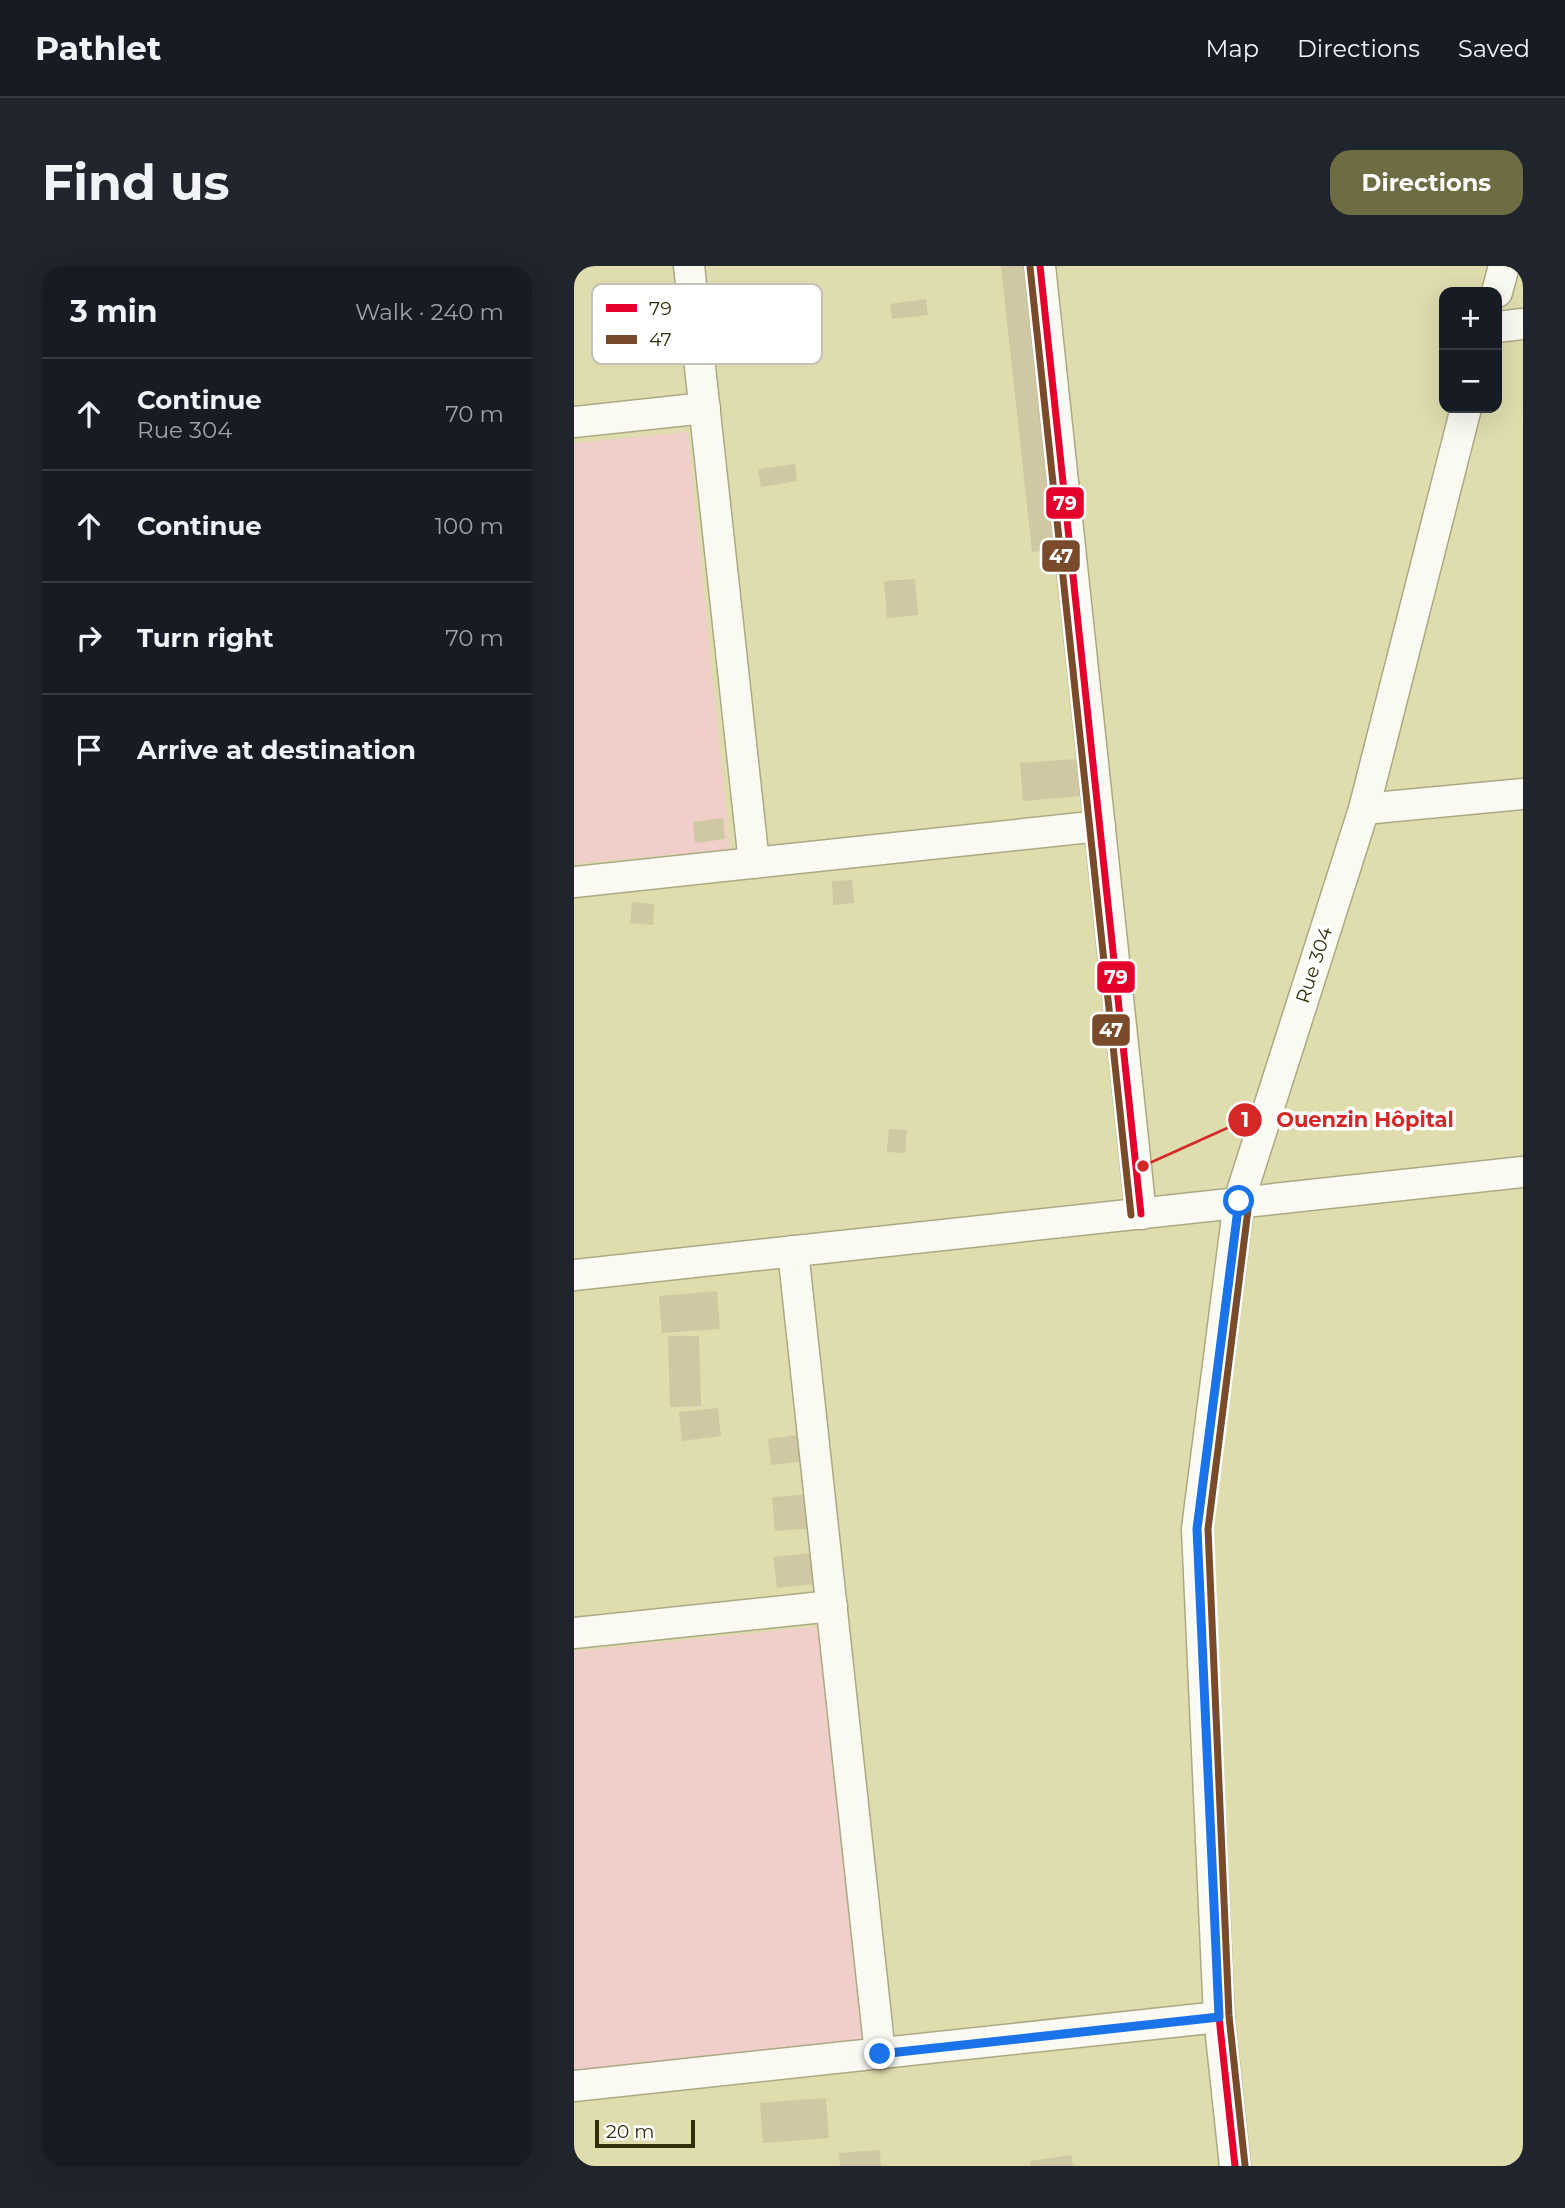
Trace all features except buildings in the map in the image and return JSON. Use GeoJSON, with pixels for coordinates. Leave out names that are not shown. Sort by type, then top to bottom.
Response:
{"type":"FeatureCollection","features":[{"type":"Feature","properties":{"kind":"street"},"geometry":{"type":"LineString","coordinates":[[690,266],[692,284]]}},
{"type":"Feature","properties":{"kind":"street"},"geometry":{"type":"LineString","coordinates":[[1040,266],[1141,1213]]}},
{"type":"Feature","properties":{"kind":"street"},"geometry":{"type":"LineString","coordinates":[[1498,287],[1504,266]]}},
{"type":"Feature","properties":{"kind":"street"},"geometry":{"type":"LineString","coordinates":[[1502,326],[1523,324]]}},
{"type":"Feature","properties":{"kind":"street"},"geometry":{"type":"LineString","coordinates":[[700,364],[754,863]]}},
{"type":"Feature","properties":{"kind":"street"},"geometry":{"type":"LineString","coordinates":[[574,422],[705,408]]}},
{"type":"Feature","properties":{"kind":"street","name":"Rue 304"},"geometry":{"type":"LineString","coordinates":[[1235,2166],[1219,2017],[1197,1529],[1239,1201],[1364,809],[1465,413]]}},
{"type":"Feature","properties":{"kind":"street"},"geometry":{"type":"LineString","coordinates":[[1364,809],[1523,794]]}},
{"type":"Feature","properties":{"kind":"street"},"geometry":{"type":"LineString","coordinates":[[574,882],[1100,826]]}},
{"type":"Feature","properties":{"kind":"street"},"geometry":{"type":"LineString","coordinates":[[574,1275],[1523,1172]]}},
{"type":"Feature","properties":{"kind":"street"},"geometry":{"type":"LineString","coordinates":[[793,1251],[880,2054]]}},
{"type":"Feature","properties":{"kind":"street"},"geometry":{"type":"LineString","coordinates":[[574,1633],[832,1606]]}},
{"type":"Feature","properties":{"kind":"street"},"geometry":{"type":"LineString","coordinates":[[574,2086],[1219,2017]]}},
{"type":"Feature","properties":{"kind":"shaded area"},"geometry":{"type":"Polygon","coordinates":[[[688,432],[730,849],[574,864],[574,443],[688,432]]]}},
{"type":"Feature","properties":{"kind":"shaded area"},"geometry":{"type":"Polygon","coordinates":[[[823,1626],[865,2043],[574,2071],[574,1651],[823,1626]]]}},
{"type":"Feature","properties":{"kind":"transit line","name":"79"},"geometry":{"type":"LineString","coordinates":[[1040,266],[1141,1214]]}},
{"type":"Feature","properties":{"kind":"transit line","name":"47"},"geometry":{"type":"LineString","coordinates":[[1030,267],[1131,1215]]}},
{"type":"Feature","properties":{"kind":"transit line","name":"79"},"geometry":{"type":"LineString","coordinates":[[1235,2166],[1219,2017],[1197,1529],[1239,1201]]}},
{"type":"Feature","properties":{"kind":"transit line","name":"47"},"geometry":{"type":"LineString","coordinates":[[1245,2165],[1229,2016],[1208,1529],[1249,1202]]}},
{"type":"Feature","properties":{"kind":"place","name":"Ouenzin Hôpital"},"geometry":{"type":"Point","coordinates":[1143,1166]}},
{"type":"Feature","properties":{"kind":"route"},"geometry":{"type":"LineString","coordinates":[[880,2054],[1219,2017],[1197,1529],[1239,1201]]}}]}
